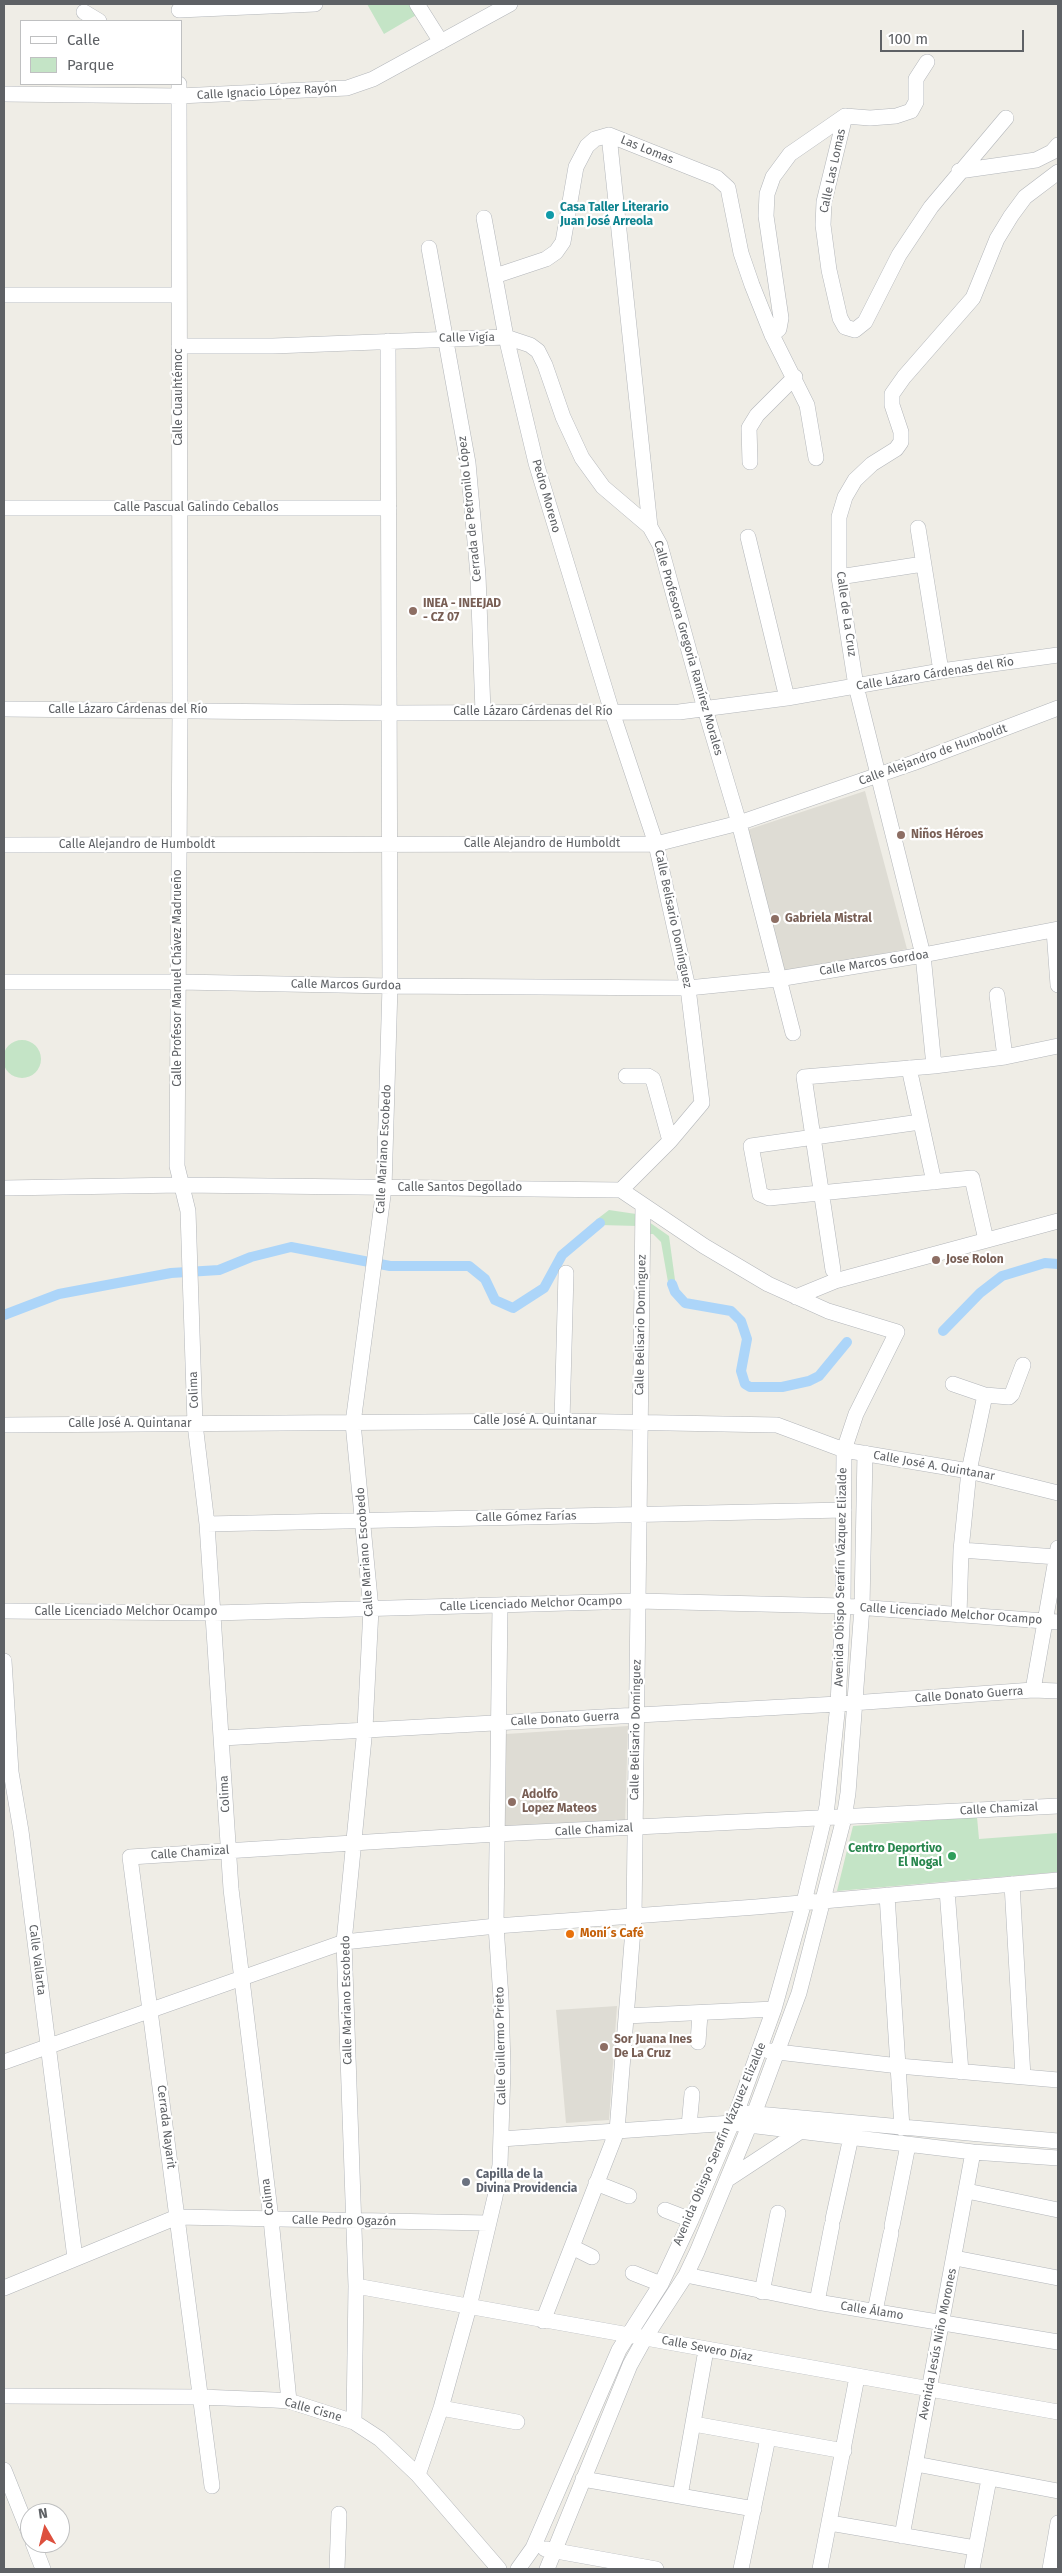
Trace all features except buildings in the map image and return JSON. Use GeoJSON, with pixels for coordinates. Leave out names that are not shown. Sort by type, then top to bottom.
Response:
{"type":"FeatureCollection","features":[{"type":"Feature","properties":{"kind":"street"},"geometry":{"type":"LineString","coordinates":[[179,12],[314,4]]}},
{"type":"Feature","properties":{"kind":"street"},"geometry":{"type":"LineString","coordinates":[[417,4],[441,42]]}},
{"type":"Feature","properties":{"kind":"street","name":"Calle Ignacio López Rayón"},"geometry":{"type":"LineString","coordinates":[[4,94],[111,90],[347,88],[373,79],[510,4]]}},
{"type":"Feature","properties":{"kind":"street"},"geometry":{"type":"LineString","coordinates":[[84,12],[97,20]]}},
{"type":"Feature","properties":{"kind":"street"},"geometry":{"type":"LineString","coordinates":[[845,116],[870,118],[896,116],[911,111],[916,102],[916,79],[927,62]]}},
{"type":"Feature","properties":{"kind":"street","name":"Calle Cuauhtémoc"},"geometry":{"type":"LineString","coordinates":[[179,90],[180,711]]}},
{"type":"Feature","properties":{"kind":"street","name":"Calle Las Lomas"},"geometry":{"type":"LineString","coordinates":[[845,116],[824,202],[823,225],[829,270],[840,318],[849,330],[860,328],[865,322],[899,255],[959,171],[1006,118]]}},
{"type":"Feature","properties":{"kind":"street","name":"Calle Las Lomas"},"geometry":{"type":"LineString","coordinates":[[772,336],[779,329],[781,318],[766,216],[767,194],[773,177],[790,154],[845,116]]}},
{"type":"Feature","properties":{"kind":"street","name":"Las Lomas"},"geometry":{"type":"LineString","coordinates":[[495,276],[546,259],[556,252],[563,242],[576,168],[580,156],[595,139],[609,135],[717,178],[728,188],[741,253],[772,336]]}},
{"type":"Feature","properties":{"kind":"street","name":"Calle Profesora Gregoria Ramírez Morales"},"geometry":{"type":"LineString","coordinates":[[609,135],[650,527],[660,545],[705,709],[739,823],[793,1033]]}},
{"type":"Feature","properties":{"kind":"street"},"geometry":{"type":"LineString","coordinates":[[959,171],[1036,160],[1052,152],[1058,145]]}},
{"type":"Feature","properties":{"kind":"street","name":"Calle de La Cruz"},"geometry":{"type":"LineString","coordinates":[[934,1066],[923,955],[856,686],[839,577],[839,517],[845,497],[855,480],[872,464],[896,449],[900,442],[901,432],[892,405],[892,394],[904,377],[973,298],[997,239],[1025,197],[1058,172]]}},
{"type":"Feature","properties":{"kind":"street","name":"Pedro Moreno"},"geometry":{"type":"LineString","coordinates":[[484,218],[506,338],[536,463],[612,712]]}},
{"type":"Feature","properties":{"kind":"street","name":"Cerrada de Petronilo López"},"geometry":{"type":"LineString","coordinates":[[429,248],[468,463],[478,575],[483,712]]}},
{"type":"Feature","properties":{"kind":"street"},"geometry":{"type":"LineString","coordinates":[[4,295],[179,295]]}},
{"type":"Feature","properties":{"kind":"street"},"geometry":{"type":"LineString","coordinates":[[772,336],[795,377],[807,404],[816,458]]}},
{"type":"Feature","properties":{"kind":"street","name":"Calle Vigía"},"geometry":{"type":"LineString","coordinates":[[179,346],[273,346],[446,338],[506,338],[530,345],[538,351],[572,440],[582,458],[603,487],[650,527]]}},
{"type":"Feature","properties":{"kind":"street","name":"Calle Mariano Escobedo"},"geometry":{"type":"LineString","coordinates":[[354,2422],[356,2286],[344,1942],[364,1728],[371,1609],[354,1423],[384,1188],[390,986],[388,341]]}},
{"type":"Feature","properties":{"kind":"street"},"geometry":{"type":"LineString","coordinates":[[750,462],[749,428],[757,415],[795,377]]}},
{"type":"Feature","properties":{"kind":"street","name":"Calle Pascual Galindo Ceballos"},"geometry":{"type":"LineString","coordinates":[[4,508],[389,508]]}},
{"type":"Feature","properties":{"kind":"street"},"geometry":{"type":"LineString","coordinates":[[918,528],[941,672]]}},
{"type":"Feature","properties":{"kind":"street"},"geometry":{"type":"LineString","coordinates":[[748,537],[787,698]]}},
{"type":"Feature","properties":{"kind":"street"},"geometry":{"type":"LineString","coordinates":[[839,577],[923,564]]}},
{"type":"Feature","properties":{"kind":"street","name":"Calle Lázaro Cárdenas del Río"},"geometry":{"type":"LineString","coordinates":[[4,709],[388,713],[679,712],[787,698],[941,672],[1058,655]]}},
{"type":"Feature","properties":{"kind":"street","name":"Calle Alejandro de Humboldt"},"geometry":{"type":"LineString","coordinates":[[4,845],[656,844],[739,823],[879,776],[1058,708]]}},
{"type":"Feature","properties":{"kind":"street","name":"Calle Profesor Manuel Chávez Madrueño"},"geometry":{"type":"LineString","coordinates":[[180,711],[177,1158],[182,1186]]}},
{"type":"Feature","properties":{"kind":"street","name":"Calle Belisario Domínguez"},"geometry":{"type":"LineString","coordinates":[[612,712],[656,844],[688,988],[702,1103],[670,1142],[621,1190]]}},
{"type":"Feature","properties":{"kind":"street"},"geometry":{"type":"LineString","coordinates":[[1056,930],[1058,985]]}},
{"type":"Feature","properties":{"kind":"street","name":"Calle Marcos Gordoa"},"geometry":{"type":"LineString","coordinates":[[688,988],[778,978],[923,955],[1056,930]]}},
{"type":"Feature","properties":{"kind":"street","name":"Calle Marcos Gurdoa"},"geometry":{"type":"LineString","coordinates":[[4,982],[179,982],[390,986],[688,988]]}},
{"type":"Feature","properties":{"kind":"street"},"geometry":{"type":"LineString","coordinates":[[997,995],[1005,1057]]}},
{"type":"Feature","properties":{"kind":"street"},"geometry":{"type":"LineString","coordinates":[[833,1270],[804,1077],[934,1066],[1005,1057],[1058,1046]]}},
{"type":"Feature","properties":{"kind":"street"},"geometry":{"type":"LineString","coordinates":[[909,1068],[934,1182]]}},
{"type":"Feature","properties":{"kind":"street"},"geometry":{"type":"LineString","coordinates":[[626,1076],[648,1076],[653,1078],[670,1142]]}},
{"type":"Feature","properties":{"kind":"street"},"geometry":{"type":"LineString","coordinates":[[920,1122],[751,1146],[760,1194],[770,1198],[972,1178],[986,1240]]}},
{"type":"Feature","properties":{"kind":"street","name":"Calle Santos Degollado"},"geometry":{"type":"LineString","coordinates":[[4,1188],[182,1186],[621,1190]]}},
{"type":"Feature","properties":{"kind":"street","name":"Colima"},"geometry":{"type":"LineString","coordinates":[[182,1186],[188,1211],[188,1257],[195,1424],[207,1524],[214,1613],[228,1850],[241,1978],[271,2219],[289,2402]]}},
{"type":"Feature","properties":{"kind":"street"},"geometry":{"type":"LineString","coordinates":[[621,1190],[704,1246],[768,1284],[828,1311],[898,1332],[856,1414],[844,1450]]}},
{"type":"Feature","properties":{"kind":"street","name":"Calle Belisario Domínguez"},"geometry":{"type":"LineString","coordinates":[[543,2321],[617,2131],[634,1917],[643,1204]]}},
{"type":"Feature","properties":{"kind":"street"},"geometry":{"type":"LineString","coordinates":[[796,1297],[835,1281],[1058,1221]]}},
{"type":"Feature","properties":{"kind":"street"},"geometry":{"type":"LineString","coordinates":[[562,1421],[566,1273]]}},
{"type":"Feature","properties":{"kind":"street"},"geometry":{"type":"LineString","coordinates":[[953,1384],[985,1395],[1009,1397],[1024,1365]]}},
{"type":"Feature","properties":{"kind":"street"},"geometry":{"type":"LineString","coordinates":[[958,1615],[961,1550],[969,1471],[985,1395]]}},
{"type":"Feature","properties":{"kind":"street","name":"Calle José A. Quintanar"},"geometry":{"type":"LineString","coordinates":[[4,1425],[562,1421],[777,1425],[844,1450],[969,1471],[1058,1492]]}},
{"type":"Feature","properties":{"kind":"street","name":"Avenida Obispo Serafín Vázquez Elizalde"},"geometry":{"type":"LineString","coordinates":[[528,2562],[626,2336],[661,2284],[691,2220],[734,2117],[774,2009],[804,1902],[824,1818],[838,1704],[843,1606],[844,1450]]}},
{"type":"Feature","properties":{"kind":"street","name":"Avenida Obispo Serafín Vázquez Elizalde"},"geometry":{"type":"LineString","coordinates":[[547,2569],[630,2365],[645,2338],[686,2275],[728,2179],[778,2053],[799,1993],[844,1818],[856,1704],[862,1607],[865,1453]]}},
{"type":"Feature","properties":{"kind":"street","name":"Calle Gómez Farías"},"geometry":{"type":"LineString","coordinates":[[207,1524],[844,1510]]}},
{"type":"Feature","properties":{"kind":"street"},"geometry":{"type":"LineString","coordinates":[[961,1550],[1057,1553],[1052,1621],[1033,1690]]}},
{"type":"Feature","properties":{"kind":"street","name":"Calle Licenciado Melchor Ocampo"},"geometry":{"type":"LineString","coordinates":[[4,1612],[214,1613],[638,1601],[843,1606],[1052,1621]]}},
{"type":"Feature","properties":{"kind":"street","name":"Calle Guillermo Prieto"},"geometry":{"type":"LineString","coordinates":[[418,2475],[441,2408],[469,2307],[496,2197],[501,2139],[502,2015],[496,1926],[500,1606]]}},
{"type":"Feature","properties":{"kind":"street","name":"Calle Vallarta"},"geometry":{"type":"LineString","coordinates":[[4,1661],[11,1772],[21,1831],[75,2258]]}},
{"type":"Feature","properties":{"kind":"street","name":"Calle Donato Guerra"},"geometry":{"type":"LineString","coordinates":[[222,1738],[364,1728],[500,1723],[856,1704],[1033,1690],[1058,1691]]}},
{"type":"Feature","properties":{"kind":"street","name":"Calle Chamizal"},"geometry":{"type":"LineString","coordinates":[[130,1857],[496,1834],[1058,1806]]}},
{"type":"Feature","properties":{"kind":"street","name":"Cerrada Nayarit"},"geometry":{"type":"LineString","coordinates":[[130,1857],[212,2486]]}},
{"type":"Feature","properties":{"kind":"street"},"geometry":{"type":"LineString","coordinates":[[4,2062],[344,1942],[496,1926],[634,1917],[1058,1880]]}},
{"type":"Feature","properties":{"kind":"street"},"geometry":{"type":"LineString","coordinates":[[1012,1884],[1023,2077]]}},
{"type":"Feature","properties":{"kind":"street"},"geometry":{"type":"LineString","coordinates":[[947,1890],[961,2072]]}},
{"type":"Feature","properties":{"kind":"street"},"geometry":{"type":"LineString","coordinates":[[888,1895],[902,2128]]}},
{"type":"Feature","properties":{"kind":"street"},"geometry":{"type":"LineString","coordinates":[[626,2016],[774,2009]]}},
{"type":"Feature","properties":{"kind":"street"},"geometry":{"type":"LineString","coordinates":[[698,2042],[700,2014]]}},
{"type":"Feature","properties":{"kind":"street"},"geometry":{"type":"LineString","coordinates":[[760,2050],[899,2066],[1058,2080]]}},
{"type":"Feature","properties":{"kind":"street"},"geometry":{"type":"LineString","coordinates":[[689,2126],[692,2094]]}},
{"type":"Feature","properties":{"kind":"street"},"geometry":{"type":"LineString","coordinates":[[501,2139],[689,2126],[734,2117],[798,2133],[851,2137],[973,2152],[1058,2158]]}},
{"type":"Feature","properties":{"kind":"street"},"geometry":{"type":"LineString","coordinates":[[752,2120],[902,2128],[1058,2142]]}},
{"type":"Feature","properties":{"kind":"street"},"geometry":{"type":"LineString","coordinates":[[728,2179],[798,2133]]}},
{"type":"Feature","properties":{"kind":"street"},"geometry":{"type":"LineString","coordinates":[[817,2302],[851,2137]]}},
{"type":"Feature","properties":{"kind":"street"},"geometry":{"type":"LineString","coordinates":[[876,2312],[908,2144]]}},
{"type":"Feature","properties":{"kind":"street","name":"Avenida Jesús Niño Morones"},"geometry":{"type":"LineString","coordinates":[[902,2536],[973,2152]]}},
{"type":"Feature","properties":{"kind":"street"},"geometry":{"type":"LineString","coordinates":[[596,2183],[629,2196]]}},
{"type":"Feature","properties":{"kind":"street"},"geometry":{"type":"LineString","coordinates":[[967,2191],[1058,2210]]}},
{"type":"Feature","properties":{"kind":"street"},"geometry":{"type":"LineString","coordinates":[[665,2210],[691,2220]]}},
{"type":"Feature","properties":{"kind":"street"},"geometry":{"type":"LineString","coordinates":[[762,2292],[778,2214]]}},
{"type":"Feature","properties":{"kind":"street","name":"Calle Pedro Ogazón"},"geometry":{"type":"LineString","coordinates":[[4,2288],[177,2217],[488,2224]]}},
{"type":"Feature","properties":{"kind":"street"},"geometry":{"type":"LineString","coordinates":[[572,2247],[592,2257]]}},
{"type":"Feature","properties":{"kind":"street"},"geometry":{"type":"LineString","coordinates":[[954,2258],[1058,2278]]}},
{"type":"Feature","properties":{"kind":"street"},"geometry":{"type":"LineString","coordinates":[[633,2273],[661,2284]]}},
{"type":"Feature","properties":{"kind":"street","name":"Calle Álamo"},"geometry":{"type":"LineString","coordinates":[[686,2275],[817,2302],[1058,2342]]}},
{"type":"Feature","properties":{"kind":"street","name":"Calle Severo Díaz"},"geometry":{"type":"LineString","coordinates":[[356,2286],[626,2336],[1058,2412]]}},
{"type":"Feature","properties":{"kind":"street"},"geometry":{"type":"LineString","coordinates":[[651,2300],[666,2307]]}},
{"type":"Feature","properties":{"kind":"street"},"geometry":{"type":"LineString","coordinates":[[680,2496],[706,2350]]}},
{"type":"Feature","properties":{"kind":"street"},"geometry":{"type":"LineString","coordinates":[[820,2569],[857,2377]]}},
{"type":"Feature","properties":{"kind":"street","name":"Calle Cisne"},"geometry":{"type":"LineString","coordinates":[[4,2396],[201,2397],[289,2402],[354,2422],[380,2439],[418,2475],[499,2569]]}},
{"type":"Feature","properties":{"kind":"street"},"geometry":{"type":"LineString","coordinates":[[441,2408],[518,2422]]}},
{"type":"Feature","properties":{"kind":"street"},"geometry":{"type":"LineString","coordinates":[[694,2424],[844,2451]]}},
{"type":"Feature","properties":{"kind":"street"},"geometry":{"type":"LineString","coordinates":[[741,2569],[768,2438]]}},
{"type":"Feature","properties":{"kind":"street"},"geometry":{"type":"LineString","coordinates":[[916,2464],[1058,2491]]}},
{"type":"Feature","properties":{"kind":"street"},"geometry":{"type":"LineString","coordinates":[[4,2470],[20,2511]]}},
{"type":"Feature","properties":{"kind":"street"},"geometry":{"type":"LineString","coordinates":[[583,2479],[754,2509]]}},
{"type":"Feature","properties":{"kind":"street"},"geometry":{"type":"LineString","coordinates":[[972,2569],[989,2479]]}},
{"type":"Feature","properties":{"kind":"street"},"geometry":{"type":"LineString","coordinates":[[337,2569],[340,2514]]}},
{"type":"Feature","properties":{"kind":"street"},"geometry":{"type":"LineString","coordinates":[[830,2523],[975,2548]]}},
{"type":"Feature","properties":{"kind":"street"},"geometry":{"type":"LineString","coordinates":[[1050,2569],[1058,2523]]}},
{"type":"Feature","properties":{"kind":"street"},"geometry":{"type":"LineString","coordinates":[[528,2562],[553,2551],[656,2569]]}},
{"type":"Feature","properties":{"kind":"street"},"geometry":{"type":"LineString","coordinates":[[37,2553],[43,2569]]}},
{"type":"Feature","properties":{"kind":"shaded area"},"geometry":{"type":"Polygon","coordinates":[[[865,791],[907,949],[784,972],[747,830],[865,791]]]}},
{"type":"Feature","properties":{"kind":"shaded area"},"geometry":{"type":"Polygon","coordinates":[[[628,1726],[625,1824],[502,1830],[506,1734],[628,1726]]]}},
{"type":"Feature","properties":{"kind":"shaded area"},"geometry":{"type":"Polygon","coordinates":[[[617,2006],[609,2120],[566,2123],[556,2010],[617,2006]]]}},
{"type":"Feature","properties":{"kind":"green space"},"geometry":{"type":"Polygon","coordinates":[[[367,4],[412,4],[418,14],[384,34],[367,4]]]}},
{"type":"Feature","properties":{"kind":"green space"},"geometry":{"type":"Polygon","coordinates":[[[22,1040],[36,1045],[41,1059],[36,1073],[22,1078],[8,1073],[3,1059],[8,1045],[22,1040]]]}},
{"type":"Feature","properties":{"kind":"green space"},"geometry":{"type":"Polygon","coordinates":[[[609,1210],[636,1214],[638,1226],[600,1225],[596,1220],[609,1210]]]}},
{"type":"Feature","properties":{"kind":"green space"},"geometry":{"type":"Polygon","coordinates":[[[649,1222],[669,1236],[675,1280],[668,1282],[661,1242],[653,1234],[649,1234],[649,1222]]]}},
{"type":"Feature","properties":{"kind":"green space","name":"Centro Deportivo El Nogal"},"geometry":{"type":"Polygon","coordinates":[[[977,1817],[979,1839],[1058,1833],[1058,1872],[837,1891],[853,1826],[977,1817]]]}},
{"type":"Feature","properties":{"kind":"waterway"},"geometry":{"type":"LineString","coordinates":[[4,1315],[59,1294],[171,1273],[219,1270],[251,1257],[291,1247],[390,1266],[469,1266],[485,1279],[495,1300],[513,1308],[544,1288],[562,1255],[600,1223]]}},
{"type":"Feature","properties":{"kind":"waterway"},"geometry":{"type":"LineString","coordinates":[[943,1331],[980,1293],[1002,1276],[1045,1263],[1058,1264]]}},
{"type":"Feature","properties":{"kind":"waterway"},"geometry":{"type":"LineString","coordinates":[[672,1284],[675,1292],[685,1303],[731,1311],[741,1321],[747,1339],[741,1371],[745,1384],[750,1387],[782,1387],[809,1381],[819,1376],[847,1342]]}},
{"type":"Feature","properties":{"kind":"place","name":"Casa Taller Literario Juan José Arreola"},"geometry":{"type":"Point","coordinates":[550,215]}},
{"type":"Feature","properties":{"kind":"place","name":"INEA - INEEJAD - CZ 07"},"geometry":{"type":"Point","coordinates":[413,611]}},
{"type":"Feature","properties":{"kind":"place","name":"Niños Héroes"},"geometry":{"type":"Point","coordinates":[901,835]}},
{"type":"Feature","properties":{"kind":"place","name":"Gabriela Mistral"},"geometry":{"type":"Point","coordinates":[775,919]}},
{"type":"Feature","properties":{"kind":"place","name":"Jose Rolon"},"geometry":{"type":"Point","coordinates":[936,1260]}},
{"type":"Feature","properties":{"kind":"place","name":"Adolfo Lopez Mateos"},"geometry":{"type":"Point","coordinates":[512,1802]}},
{"type":"Feature","properties":{"kind":"place","name":"Centro Deportivo El Nogal"},"geometry":{"type":"Point","coordinates":[952,1856]}},
{"type":"Feature","properties":{"kind":"place","name":"Moni´s Café"},"geometry":{"type":"Point","coordinates":[570,1934]}},
{"type":"Feature","properties":{"kind":"place","name":"Sor Juana Ines De La Cruz"},"geometry":{"type":"Point","coordinates":[604,2047]}},
{"type":"Feature","properties":{"kind":"place","name":"Capilla de la Divina Providencia"},"geometry":{"type":"Point","coordinates":[466,2182]}}]}
